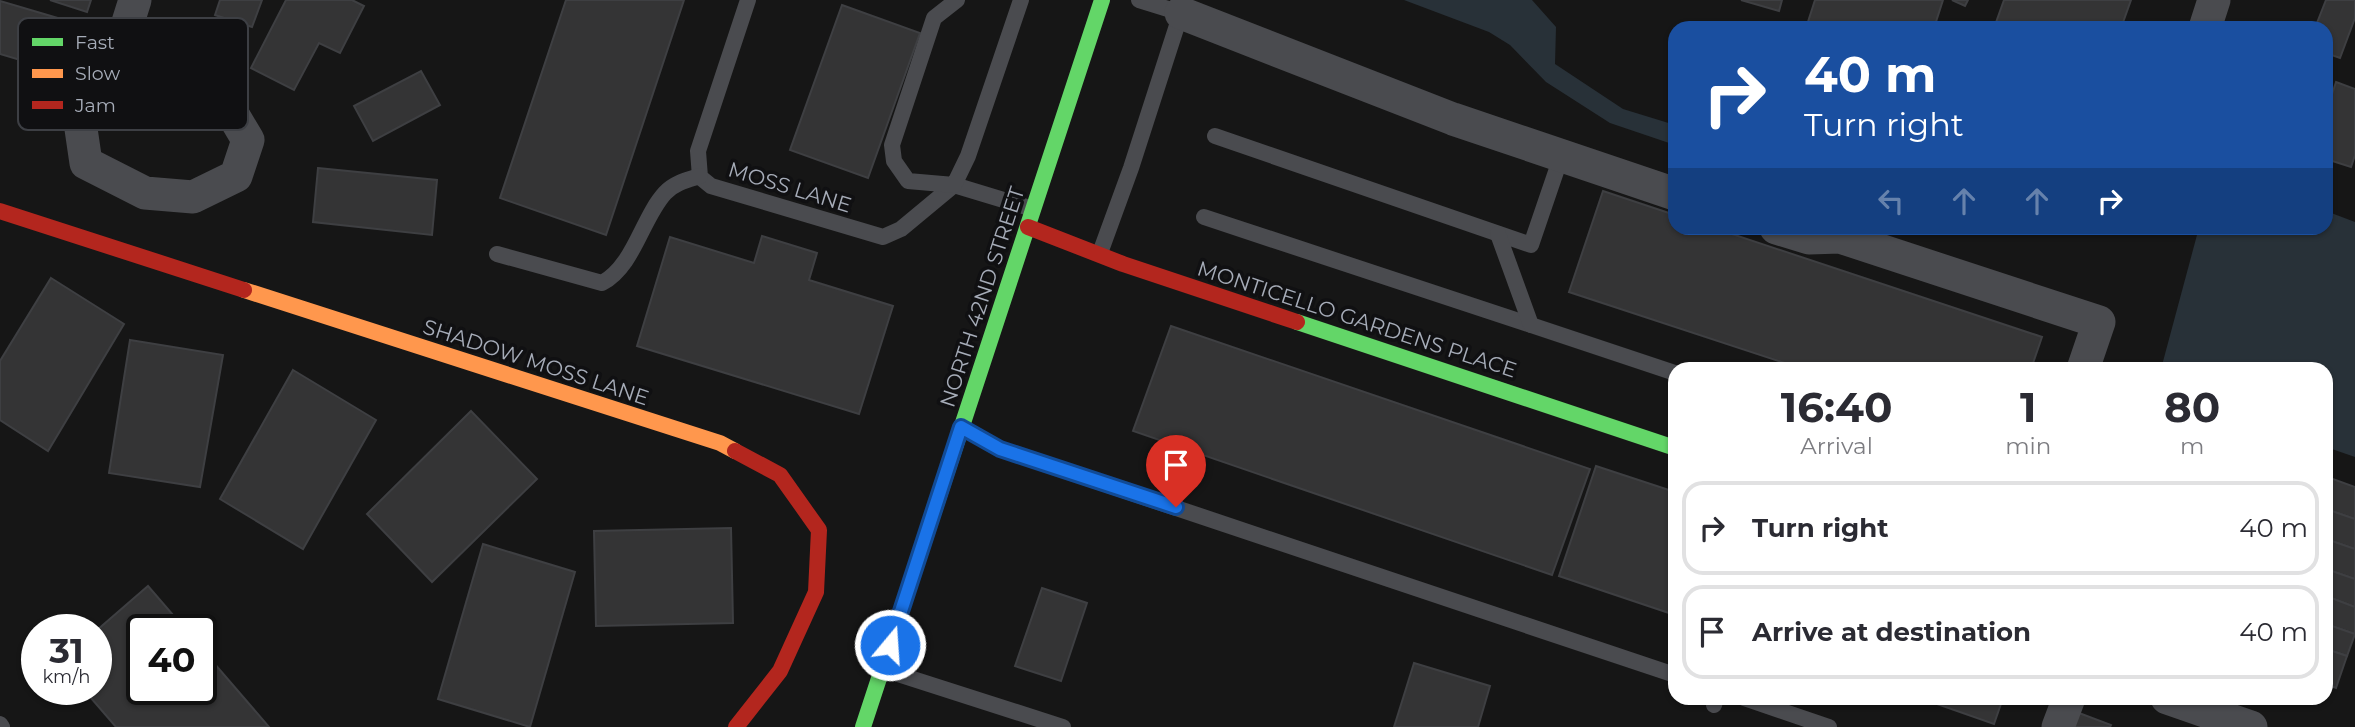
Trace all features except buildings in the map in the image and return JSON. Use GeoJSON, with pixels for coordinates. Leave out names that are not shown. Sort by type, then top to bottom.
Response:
{"type":"FeatureCollection","features":[{"type":"Feature","properties":{"kind":"street"},"geometry":{"type":"LineString","coordinates":[[129,18],[135,0]]}},
{"type":"Feature","properties":{"kind":"street","name":"NORTH 42ND STREET"},"geometry":{"type":"LineString","coordinates":[[863,727],[1102,0]]}},
{"type":"Feature","properties":{"kind":"street"},"geometry":{"type":"LineString","coordinates":[[2207,21],[2214,0]]}},
{"type":"Feature","properties":{"kind":"street"},"geometry":{"type":"LineString","coordinates":[[1196,18],[1453,119],[1668,192]]}},
{"type":"Feature","properties":{"kind":"street"},"geometry":{"type":"LineString","coordinates":[[81,130],[86,163],[145,193],[193,197],[236,176],[248,140],[242,130]]}},
{"type":"Feature","properties":{"kind":"street","name":"SHADOW MOSS LANE"},"geometry":{"type":"LineString","coordinates":[[0,211],[720,443],[780,475],[819,530],[816,592],[780,671],[736,727]]}},
{"type":"Feature","properties":{"kind":"street","name":"MONTICELLO GARDENS PLACE"},"geometry":{"type":"LineString","coordinates":[[1028,227],[1123,264],[1668,446]]}},
{"type":"Feature","properties":{"kind":"street"},"geometry":{"type":"LineString","coordinates":[[1799,235],[1809,238],[1840,236],[2099,322],[2085,362]]}},
{"type":"Feature","properties":{"kind":"street"},"geometry":{"type":"LineString","coordinates":[[2058,727],[2066,705]]}},
{"type":"Feature","properties":{"kind":"street"},"geometry":{"type":"LineString","coordinates":[[2188,705],[2251,727]]}},
{"type":"Feature","properties":{"kind":"lane","name":"MOSS LANE"},"geometry":{"type":"LineString","coordinates":[[748,0],[698,151],[700,176],[711,186],[883,237],[901,229],[954,185]]}},
{"type":"Feature","properties":{"kind":"lane"},"geometry":{"type":"LineString","coordinates":[[957,0],[934,18],[892,145],[894,161],[908,181],[954,185],[1033,210]]}},
{"type":"Feature","properties":{"kind":"lane"},"geometry":{"type":"LineString","coordinates":[[954,185],[968,156],[1021,0]]}},
{"type":"Feature","properties":{"kind":"lane"},"geometry":{"type":"LineString","coordinates":[[1100,253],[1131,168],[1196,18],[1139,0]]}},
{"type":"Feature","properties":{"kind":"lane"},"geometry":{"type":"LineString","coordinates":[[1215,136],[1531,245],[1560,157]]}},
{"type":"Feature","properties":{"kind":"lane"},"geometry":{"type":"LineString","coordinates":[[497,254],[602,283],[610,279],[624,260],[665,193],[681,182],[700,176]]}},
{"type":"Feature","properties":{"kind":"lane"},"geometry":{"type":"LineString","coordinates":[[1204,217],[1668,371]]}},
{"type":"Feature","properties":{"kind":"lane"},"geometry":{"type":"LineString","coordinates":[[1498,233],[1531,325]]}},
{"type":"Feature","properties":{"kind":"lane"},"geometry":{"type":"LineString","coordinates":[[961,427],[1000,449],[1668,673]]}},
{"type":"Feature","properties":{"kind":"lane"},"geometry":{"type":"LineString","coordinates":[[882,669],[1063,727]]}},
{"type":"Feature","properties":{"kind":"lane"},"geometry":{"type":"LineString","coordinates":[[1765,705],[1829,727]]}},
{"type":"Feature","properties":{"kind":"shaded area"},"geometry":{"type":"Polygon","coordinates":[[[1404,0],[1532,0],[1556,27],[1555,64],[1623,109],[1668,123],[1668,143],[1610,123],[1546,82],[1510,45],[1489,32],[1404,0]]]}},
{"type":"Feature","properties":{"kind":"shaded area"},"geometry":{"type":"Polygon","coordinates":[[[2333,214],[2355,222],[2355,457],[2333,449],[2333,362],[2163,362],[2197,235],[2333,235],[2333,214]]]}},
{"type":"Feature","properties":{"kind":"traffic: fast"},"geometry":{"type":"LineString","coordinates":[[863,727],[1102,0]]}},
{"type":"Feature","properties":{"kind":"traffic: fast"},"geometry":{"type":"LineString","coordinates":[[1297,322],[1668,446]]}},
{"type":"Feature","properties":{"kind":"traffic: slow"},"geometry":{"type":"LineString","coordinates":[[244,290],[720,443],[735,451]]}},
{"type":"Feature","properties":{"kind":"traffic: jam"},"geometry":{"type":"LineString","coordinates":[[0,211],[244,290]]}},
{"type":"Feature","properties":{"kind":"traffic: jam"},"geometry":{"type":"LineString","coordinates":[[1028,227],[1123,264],[1297,322]]}},
{"type":"Feature","properties":{"kind":"traffic: jam"},"geometry":{"type":"LineString","coordinates":[[735,451],[780,475],[819,530],[816,592],[780,671],[736,727]]}},
{"type":"Feature","properties":{"kind":"route"},"geometry":{"type":"LineString","coordinates":[[890,645],[961,427],[1000,449],[1176,507]]}}]}
